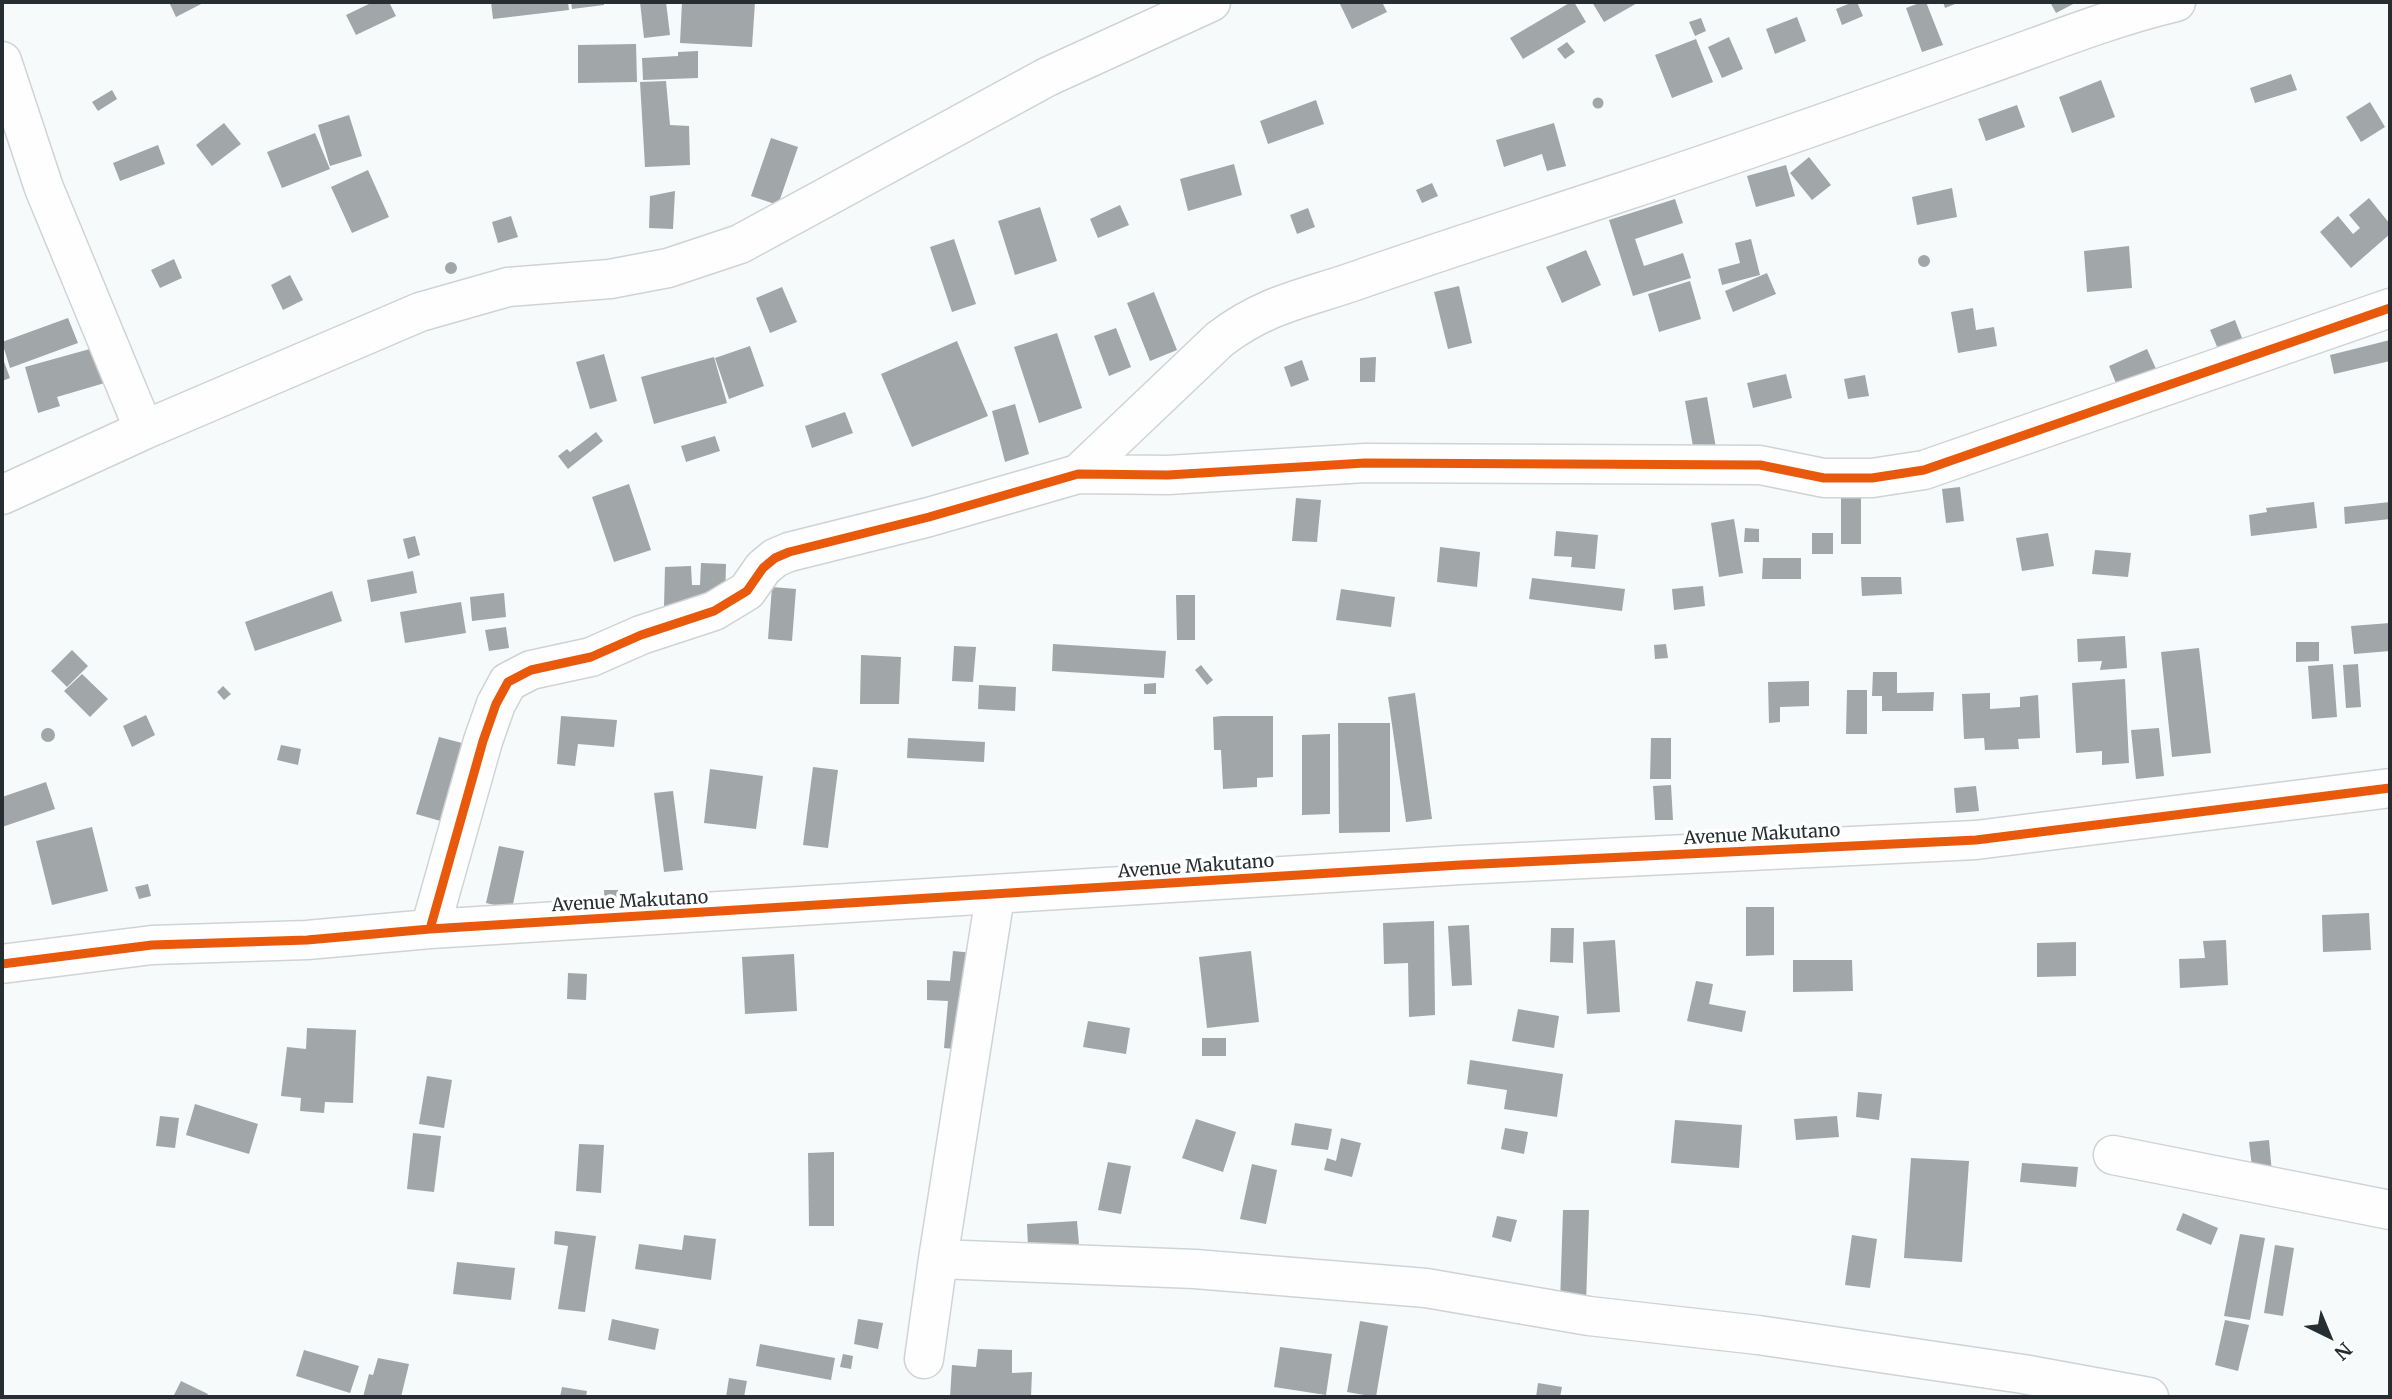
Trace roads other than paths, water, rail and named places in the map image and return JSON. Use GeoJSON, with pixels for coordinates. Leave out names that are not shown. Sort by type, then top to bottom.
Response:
{"type":"FeatureCollection","features":[{"type":"Feature","properties":{"kind":"street"},"geometry":{"type":"LineString","coordinates":[[2,495],[145,430],[420,312],[508,287],[610,279],[668,268],[740,244],[1047,77],[1211,2]]}},
{"type":"Feature","properties":{"kind":"street"},"geometry":{"type":"LineString","coordinates":[[1078,474],[1220,339],[1243,321],[1267,310],[1680,173],[2116,20],[2176,2]]}},
{"type":"Feature","properties":{"kind":"street"},"geometry":{"type":"LineString","coordinates":[[2,61],[44,188],[145,430]]}},
{"type":"Feature","properties":{"kind":"street"},"geometry":{"type":"LineString","coordinates":[[430,929],[483,741],[496,704],[508,682],[531,670],[591,657],[641,635],[714,611],[747,591],[763,568],[775,558],[789,552],[929,517],[1078,474],[1168,475],[1365,463],[1605,464],[1760,466],[1824,478],[1872,478],[1924,470],[2390,308]]}},
{"type":"Feature","properties":{"kind":"street","name":"Avenue Makutano"},"geometry":{"type":"LineString","coordinates":[[2,964],[152,945],[307,940],[430,929],[995,896],[1460,865],[1976,840],[2390,788]]}},
{"type":"Feature","properties":{"kind":"street"},"geometry":{"type":"LineString","coordinates":[[925,1359],[995,896]]}},
{"type":"Feature","properties":{"kind":"street"},"geometry":{"type":"LineString","coordinates":[[2113,1155],[2390,1210]]}},
{"type":"Feature","properties":{"kind":"street"},"geometry":{"type":"LineString","coordinates":[[938,1259],[1195,1269],[1426,1288],[1589,1316],[1758,1335],[2020,1386],[2149,1397]]}}]}
